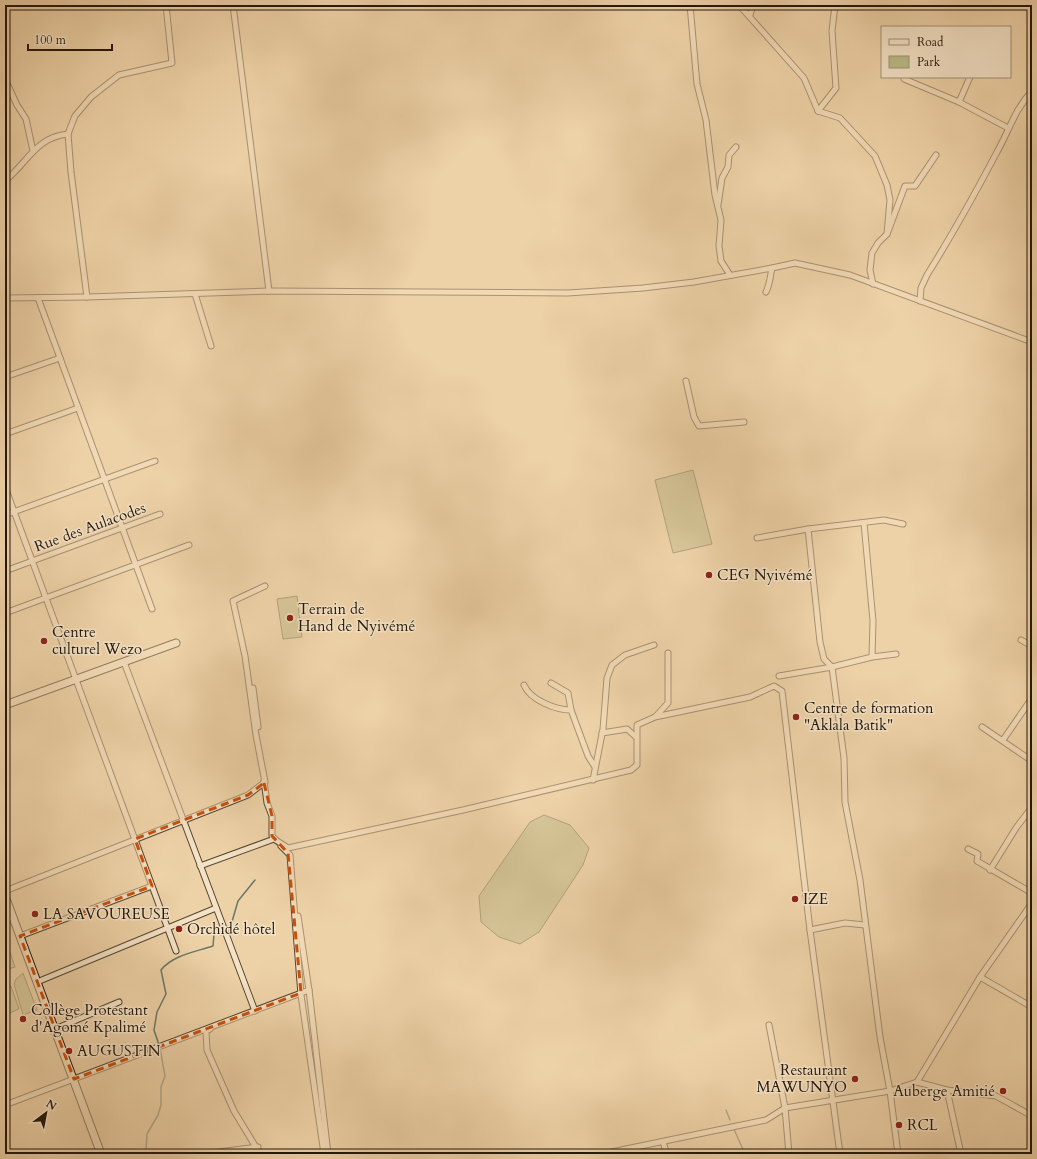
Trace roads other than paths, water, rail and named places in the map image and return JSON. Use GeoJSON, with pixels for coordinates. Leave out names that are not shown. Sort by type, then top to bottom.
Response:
{"type":"FeatureCollection","features":[{"type":"Feature","properties":{"kind":"main road"},"geometry":{"type":"LineString","coordinates":[[5,705],[176,643]]}},
{"type":"Feature","properties":{"kind":"main road"},"geometry":{"type":"LineString","coordinates":[[5,896],[101,1154]]}},
{"type":"Feature","properties":{"kind":"street"},"geometry":{"type":"LineString","coordinates":[[87,297],[71,172],[68,134],[80,108],[91,96],[119,75],[172,63],[166,5]]}},
{"type":"Feature","properties":{"kind":"street"},"geometry":{"type":"LineString","coordinates":[[233,5],[269,291]]}},
{"type":"Feature","properties":{"kind":"street"},"geometry":{"type":"LineString","coordinates":[[690,5],[697,84],[706,120],[711,171],[721,220],[719,246],[721,262],[730,275]]}},
{"type":"Feature","properties":{"kind":"street"},"geometry":{"type":"LineString","coordinates":[[739,5],[750,15],[798,74],[804,78],[818,111],[840,118],[875,156],[887,185],[890,200],[887,234]]}},
{"type":"Feature","properties":{"kind":"street"},"geometry":{"type":"LineString","coordinates":[[750,15],[753,5]]}},
{"type":"Feature","properties":{"kind":"street"},"geometry":{"type":"LineString","coordinates":[[818,111],[836,88],[832,31],[835,5]]}},
{"type":"Feature","properties":{"kind":"street"},"geometry":{"type":"LineString","coordinates":[[904,78],[912,84],[919,85],[959,102],[1008,128]]}},
{"type":"Feature","properties":{"kind":"street"},"geometry":{"type":"LineString","coordinates":[[959,102],[970,78]]}},
{"type":"Feature","properties":{"kind":"street"},"geometry":{"type":"LineString","coordinates":[[5,80],[17,105],[26,119],[34,151]]}},
{"type":"Feature","properties":{"kind":"street"},"geometry":{"type":"LineString","coordinates":[[920,301],[921,288],[927,275],[970,202],[1023,101],[1032,91]]}},
{"type":"Feature","properties":{"kind":"street"},"geometry":{"type":"LineString","coordinates":[[5,181],[16,172],[34,151],[55,135],[68,134]]}},
{"type":"Feature","properties":{"kind":"street"},"geometry":{"type":"LineString","coordinates":[[718,208],[722,178],[728,167],[729,155],[736,147]]}},
{"type":"Feature","properties":{"kind":"street"},"geometry":{"type":"LineString","coordinates":[[873,284],[870,270],[872,253],[878,243],[887,234],[905,186],[915,186],[936,155]]}},
{"type":"Feature","properties":{"kind":"street"},"geometry":{"type":"LineString","coordinates":[[5,298],[269,291],[568,293],[643,288],[772,268],[795,262],[850,275],[1032,342]]}},
{"type":"Feature","properties":{"kind":"street"},"geometry":{"type":"LineString","coordinates":[[766,292],[770,284],[769,279],[772,268]]}},
{"type":"Feature","properties":{"kind":"street"},"geometry":{"type":"LineString","coordinates":[[195,294],[211,346]]}},
{"type":"Feature","properties":{"kind":"street"},"geometry":{"type":"LineString","coordinates":[[38,298],[152,609]]}},
{"type":"Feature","properties":{"kind":"street"},"geometry":{"type":"LineString","coordinates":[[5,377],[60,358]]}},
{"type":"Feature","properties":{"kind":"street"},"geometry":{"type":"LineString","coordinates":[[686,381],[694,417],[699,426],[744,422]]}},
{"type":"Feature","properties":{"kind":"street"},"geometry":{"type":"LineString","coordinates":[[5,434],[78,408]]}},
{"type":"Feature","properties":{"kind":"street"},"geometry":{"type":"LineString","coordinates":[[5,515],[155,461]]}},
{"type":"Feature","properties":{"kind":"street"},"geometry":{"type":"LineString","coordinates":[[5,487],[176,951]]}},
{"type":"Feature","properties":{"kind":"street","name":"Rue des Aulacodes"},"geometry":{"type":"LineString","coordinates":[[5,571],[160,514]]}},
{"type":"Feature","properties":{"kind":"street"},"geometry":{"type":"LineString","coordinates":[[757,538],[808,529],[884,520],[903,524]]}},
{"type":"Feature","properties":{"kind":"street"},"geometry":{"type":"LineString","coordinates":[[864,523],[873,621],[872,657]]}},
{"type":"Feature","properties":{"kind":"street"},"geometry":{"type":"LineString","coordinates":[[808,529],[820,642],[824,659],[832,667],[844,758],[845,802],[860,880],[880,1037],[890,1091],[898,1154]]}},
{"type":"Feature","properties":{"kind":"street"},"geometry":{"type":"LineString","coordinates":[[5,613],[189,545]]}},
{"type":"Feature","properties":{"kind":"street"},"geometry":{"type":"LineString","coordinates":[[5,890],[248,794],[265,782],[256,735],[245,656],[233,602],[264,586]]}},
{"type":"Feature","properties":{"kind":"street"},"geometry":{"type":"LineString","coordinates":[[1021,640],[1032,646]]}},
{"type":"Feature","properties":{"kind":"street"},"geometry":{"type":"LineString","coordinates":[[593,780],[602,733],[607,678],[612,665],[624,655],[654,645]]}},
{"type":"Feature","properties":{"kind":"street"},"geometry":{"type":"LineString","coordinates":[[655,717],[668,703],[668,653]]}},
{"type":"Feature","properties":{"kind":"street"},"geometry":{"type":"LineString","coordinates":[[779,676],[832,667],[872,657],[896,654]]}},
{"type":"Feature","properties":{"kind":"street"},"geometry":{"type":"LineString","coordinates":[[124,662],[255,1011]]}},
{"type":"Feature","properties":{"kind":"street"},"geometry":{"type":"LineString","coordinates":[[250,671],[256,708],[267,804],[272,816],[272,836],[290,856],[301,994],[324,1154]]}},
{"type":"Feature","properties":{"kind":"street"},"geometry":{"type":"LineString","coordinates":[[551,684],[568,693],[571,710],[588,756],[595,767]]}},
{"type":"Feature","properties":{"kind":"street"},"geometry":{"type":"LineString","coordinates":[[524,685],[529,693],[551,707],[562,710],[571,710]]}},
{"type":"Feature","properties":{"kind":"street"},"geometry":{"type":"LineString","coordinates":[[200,866],[274,839],[288,848],[593,780],[635,768],[637,765],[637,726],[655,717],[750,697],[774,686],[782,691],[810,930],[840,1154]]}},
{"type":"Feature","properties":{"kind":"street"},"geometry":{"type":"LineString","coordinates":[[1003,740],[1032,698]]}},
{"type":"Feature","properties":{"kind":"street"},"geometry":{"type":"LineString","coordinates":[[982,727],[1032,761]]}},
{"type":"Feature","properties":{"kind":"street"},"geometry":{"type":"LineString","coordinates":[[602,733],[627,729],[636,738]]}},
{"type":"Feature","properties":{"kind":"street"},"geometry":{"type":"LineString","coordinates":[[990,870],[1016,828],[1032,807]]}},
{"type":"Feature","properties":{"kind":"street"},"geometry":{"type":"LineString","coordinates":[[288,848],[309,990],[328,1154]]}},
{"type":"Feature","properties":{"kind":"street"},"geometry":{"type":"LineString","coordinates":[[968,848],[978,854],[977,861],[990,870],[1032,893]]}},
{"type":"Feature","properties":{"kind":"street"},"geometry":{"type":"LineString","coordinates":[[20,936],[152,886]]}},
{"type":"Feature","properties":{"kind":"street"},"geometry":{"type":"LineString","coordinates":[[917,1082],[980,977],[1032,903]]}},
{"type":"Feature","properties":{"kind":"street"},"geometry":{"type":"LineString","coordinates":[[37,982],[216,908]]}},
{"type":"Feature","properties":{"kind":"street"},"geometry":{"type":"LineString","coordinates":[[810,930],[845,924],[865,925]]}},
{"type":"Feature","properties":{"kind":"street"},"geometry":{"type":"LineString","coordinates":[[980,977],[1032,1007]]}},
{"type":"Feature","properties":{"kind":"street"},"geometry":{"type":"LineString","coordinates":[[261,1154],[234,1111],[207,1050],[206,1031],[309,990]]}},
{"type":"Feature","properties":{"kind":"street"},"geometry":{"type":"LineString","coordinates":[[5,1105],[301,994]]}},
{"type":"Feature","properties":{"kind":"street"},"geometry":{"type":"LineString","coordinates":[[54,1029],[119,1002]]}},
{"type":"Feature","properties":{"kind":"street"},"geometry":{"type":"LineString","coordinates":[[769,1025],[785,1108],[789,1154]]}},
{"type":"Feature","properties":{"kind":"street"},"geometry":{"type":"LineString","coordinates":[[210,1058],[227,1097],[261,1154]]}},
{"type":"Feature","properties":{"kind":"street"},"geometry":{"type":"LineString","coordinates":[[606,1154],[766,1120],[785,1108],[832,1102],[890,1091],[917,1082],[947,1090],[996,1096],[1032,1116]]}},
{"type":"Feature","properties":{"kind":"street"},"geometry":{"type":"LineString","coordinates":[[947,1090],[961,1154]]}},
{"type":"Feature","properties":{"kind":"street"},"geometry":{"type":"LineString","coordinates":[[663,1142],[667,1154]]}},
{"type":"Feature","properties":{"kind":"street"},"geometry":{"type":"LineString","coordinates":[[202,1154],[258,1147]]}},
{"type":"Feature","properties":{"kind":"waterway"},"geometry":{"type":"LineString","coordinates":[[226,928],[231,925],[238,901],[255,880]]}},
{"type":"Feature","properties":{"kind":"waterway"},"geometry":{"type":"LineString","coordinates":[[159,1045],[154,1030],[157,1012],[166,994],[161,970],[178,957],[213,946],[214,934],[219,932]]}},
{"type":"Feature","properties":{"kind":"waterway"},"geometry":{"type":"LineString","coordinates":[[141,1154],[146,1149],[147,1134],[158,1115],[161,1105],[161,1087],[165,1076],[160,1048]]}},
{"type":"Feature","properties":{"kind":"waterway"},"geometry":{"type":"LineString","coordinates":[[726,1110],[730,1120]]}},
{"type":"Feature","properties":{"kind":"waterway"},"geometry":{"type":"LineString","coordinates":[[733,1127],[745,1154]]}},
{"type":"Feature","properties":{"kind":"place","name":"CEG Nyivémé"},"geometry":{"type":"Point","coordinates":[709,575]}},
{"type":"Feature","properties":{"kind":"place","name":"Terrain de Hand de Nyivémé"},"geometry":{"type":"Point","coordinates":[290,618]}},
{"type":"Feature","properties":{"kind":"place","name":"Centre culturel Wezo"},"geometry":{"type":"Point","coordinates":[44,641]}},
{"type":"Feature","properties":{"kind":"place","name":"Centre de formation \"Aklala Batik\""},"geometry":{"type":"Point","coordinates":[796,717]}},
{"type":"Feature","properties":{"kind":"place","name":"IZE"},"geometry":{"type":"Point","coordinates":[795,899]}},
{"type":"Feature","properties":{"kind":"place","name":"LA SAVOUREUSE"},"geometry":{"type":"Point","coordinates":[35,914]}},
{"type":"Feature","properties":{"kind":"place","name":"Orchidé hôtel"},"geometry":{"type":"Point","coordinates":[179,929]}},
{"type":"Feature","properties":{"kind":"place","name":"Collège Protestant d'Agomé Kpalimé"},"geometry":{"type":"Point","coordinates":[23,1019]}},
{"type":"Feature","properties":{"kind":"place","name":"AUGUSTIN"},"geometry":{"type":"Point","coordinates":[69,1051]}},
{"type":"Feature","properties":{"kind":"place","name":"Restaurant MAWUNYO"},"geometry":{"type":"Point","coordinates":[855,1079]}},
{"type":"Feature","properties":{"kind":"place","name":"Auberge Amitié"},"geometry":{"type":"Point","coordinates":[1003,1091]}},
{"type":"Feature","properties":{"kind":"place","name":"RCL"},"geometry":{"type":"Point","coordinates":[899,1125]}}]}
